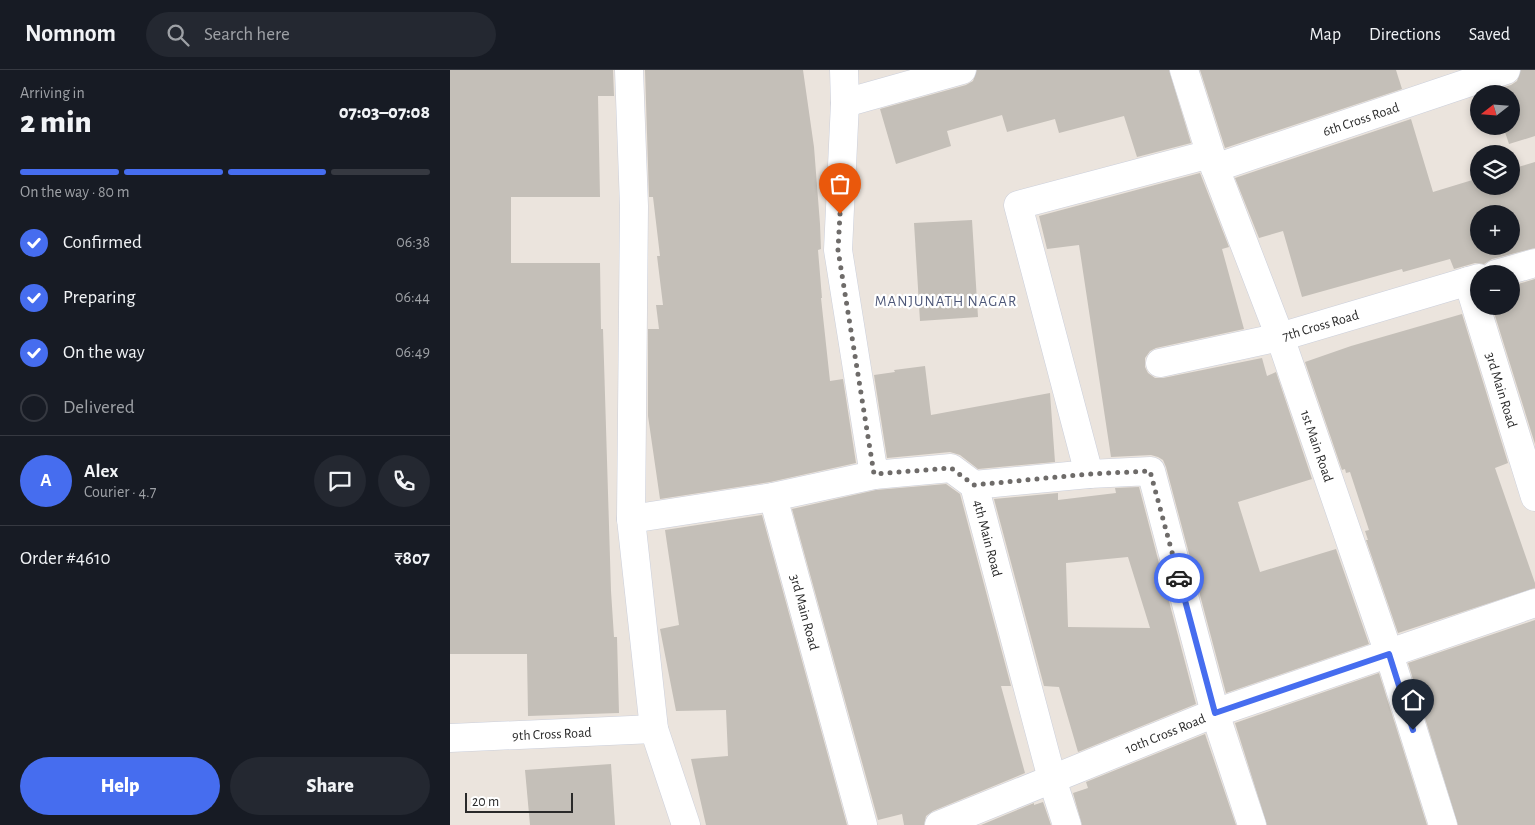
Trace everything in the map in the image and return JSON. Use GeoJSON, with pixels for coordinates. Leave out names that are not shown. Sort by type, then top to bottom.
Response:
{"type":"FeatureCollection","features":[{"type":"Feature","properties":{"kind":"street"},"geometry":{"type":"LineString","coordinates":[[629,70],[634,206],[632,519],[654,730],[686,825]]}},
{"type":"Feature","properties":{"kind":"street"},"geometry":{"type":"LineString","coordinates":[[632,519],[773,497],[874,474],[838,250],[846,103],[844,70]]}},
{"type":"Feature","properties":{"kind":"street"},"geometry":{"type":"LineString","coordinates":[[846,103],[962,70]]}},
{"type":"Feature","properties":{"kind":"street","name":"1st Main Road"},"geometry":{"type":"LineString","coordinates":[[1184,70],[1213,161],[1280,338],[1389,654],[1443,825]]}},
{"type":"Feature","properties":{"kind":"street","name":"6th Cross Road"},"geometry":{"type":"LineString","coordinates":[[1089,474],[1018,205],[1213,161],[1506,70]]}},
{"type":"Feature","properties":{"kind":"street"},"geometry":{"type":"LineString","coordinates":[[1520,267],[1535,263]]}},
{"type":"Feature","properties":{"kind":"street","name":"7th Cross Road"},"geometry":{"type":"LineString","coordinates":[[1160,363],[1280,338],[1470,281]]}},
{"type":"Feature","properties":{"kind":"street","name":"3rd Main Road"},"geometry":{"type":"LineString","coordinates":[[1483,315],[1535,498]]}},
{"type":"Feature","properties":{"kind":"street","name":"4th Main Road"},"geometry":{"type":"LineString","coordinates":[[874,474],[951,468],[974,485],[1052,780],[1067,825]]}},
{"type":"Feature","properties":{"kind":"street"},"geometry":{"type":"LineString","coordinates":[[974,485],[1089,474],[1150,471],[1215,713],[1252,825]]}},
{"type":"Feature","properties":{"kind":"street","name":"3rd Main Road"},"geometry":{"type":"LineString","coordinates":[[773,497],[863,825]]}},
{"type":"Feature","properties":{"kind":"street","name":"10th Cross Road"},"geometry":{"type":"LineString","coordinates":[[939,825],[1215,713],[1535,603]]}},
{"type":"Feature","properties":{"kind":"street","name":"9th Cross Road"},"geometry":{"type":"LineString","coordinates":[[450,738],[654,730]]}},
{"type":"Feature","properties":{"kind":"building"},"geometry":{"type":"Polygon","coordinates":[[[450,70],[613,70],[614,96],[598,96],[600,197],[511,197],[511,263],[600,263],[611,591],[614,637],[617,637],[619,713],[528,716],[527,654],[450,654],[450,70]]]}},
{"type":"Feature","properties":{"kind":"building"},"geometry":{"type":"Polygon","coordinates":[[[645,70],[803,70],[814,147],[820,224],[821,249],[818,250],[821,298],[830,381],[843,379],[856,463],[770,482],[660,499],[648,416],[648,329],[659,329],[656,305],[663,305],[657,256],[660,256],[653,197],[649,197],[645,70]]]}},
{"type":"Feature","properties":{"kind":"building"},"geometry":{"type":"Polygon","coordinates":[[[977,70],[1169,70],[1191,143],[1137,157],[1124,116],[1059,133],[1055,119],[1007,132],[1002,115],[947,131],[951,146],[896,164],[880,109],[966,85],[973,81],[977,70]]]}},
{"type":"Feature","properties":{"kind":"building"},"geometry":{"type":"Polygon","coordinates":[[[1200,70],[1396,70],[1402,89],[1225,148],[1200,70]]]}},
{"type":"Feature","properties":{"kind":"building"},"geometry":{"type":"Polygon","coordinates":[[[1521,70],[1535,70],[1535,136],[1509,144],[1506,135],[1520,135],[1520,85],[1511,85],[1517,81],[1521,70]]]}},
{"type":"Feature","properties":{"kind":"building"},"geometry":{"type":"Polygon","coordinates":[[[1411,119],[1433,192],[1470,181],[1470,195],[1520,195],[1520,166],[1535,162],[1535,248],[1520,252],[1520,205],[1470,205],[1470,255],[1508,255],[1492,259],[1484,264],[1475,263],[1454,269],[1450,259],[1403,272],[1402,269],[1302,297],[1283,231],[1259,238],[1235,178],[1411,119]]]}},
{"type":"Feature","properties":{"kind":"building"},"geometry":{"type":"Polygon","coordinates":[[[1200,173],[1229,247],[1222,249],[1244,329],[1156,348],[1150,351],[1145,358],[1145,367],[1148,373],[1155,378],[1163,378],[1262,358],[1267,376],[1276,372],[1312,479],[1238,502],[1260,572],[1336,549],[1369,644],[1226,693],[1163,460],[1151,455],[1111,457],[1079,245],[1047,249],[1039,216],[1200,173]]]}},
{"type":"Feature","properties":{"kind":"building"},"geometry":{"type":"Polygon","coordinates":[[[972,220],[978,317],[920,321],[914,223],[972,220]]]}},
{"type":"Feature","properties":{"kind":"building"},"geometry":{"type":"Polygon","coordinates":[[[1535,279],[1535,444],[1495,315],[1520,315],[1520,283],[1535,279]]]}},
{"type":"Feature","properties":{"kind":"building"},"geometry":{"type":"Polygon","coordinates":[[[1462,314],[1508,463],[1495,468],[1535,583],[1535,588],[1398,633],[1366,540],[1368,540],[1365,531],[1369,530],[1350,472],[1346,473],[1345,469],[1342,470],[1305,362],[1351,346],[1462,314]]]}},
{"type":"Feature","properties":{"kind":"building"},"geometry":{"type":"Polygon","coordinates":[[[925,366],[931,415],[1050,393],[1055,462],[978,469],[960,455],[950,452],[887,458],[874,375],[925,366]]]}},
{"type":"Feature","properties":{"kind":"building"},"geometry":{"type":"Polygon","coordinates":[[[946,484],[960,494],[1011,686],[1001,686],[1025,773],[933,811],[926,816],[924,825],[904,825],[902,814],[878,820],[792,509],[876,490],[946,484]]]}},
{"type":"Feature","properties":{"kind":"building"},"geometry":{"type":"Polygon","coordinates":[[[1139,487],[1196,704],[1078,752],[1059,687],[1044,686],[994,499],[1058,493],[1058,500],[1116,493],[1115,488],[1139,487]],[[1128,557],[1066,563],[1068,627],[1150,628],[1128,557]]]}},
{"type":"Feature","properties":{"kind":"building"},"geometry":{"type":"Polygon","coordinates":[[[762,515],[847,825],[706,825],[691,759],[728,756],[726,710],[676,711],[660,629],[679,625],[665,530],[762,515]]]}},
{"type":"Feature","properties":{"kind":"building"},"geometry":{"type":"Polygon","coordinates":[[[1535,620],[1535,825],[1458,825],[1408,663],[1535,620]]]}},
{"type":"Feature","properties":{"kind":"building"},"geometry":{"type":"Polygon","coordinates":[[[1379,673],[1427,825],[1267,825],[1235,723],[1379,673]]]}},
{"type":"Feature","properties":{"kind":"building"},"geometry":{"type":"Polygon","coordinates":[[[1205,734],[1236,825],[1082,825],[1073,793],[1088,788],[1086,782],[1205,734]]]}},
{"type":"Feature","properties":{"kind":"building"},"geometry":{"type":"Polygon","coordinates":[[[611,764],[615,825],[530,825],[525,770],[611,764]]]}},
{"type":"Feature","properties":{"kind":"building"},"geometry":{"type":"Polygon","coordinates":[[[1043,802],[1051,825],[981,825],[1034,803],[1034,805],[1043,802]]]}},
{"type":"Feature","properties":{"kind":"way so far"},"geometry":{"type":"LineString","coordinates":[[840,214],[838,250],[874,474],[951,468],[974,485],[1089,474],[1150,471],[1179,578]]}},
{"type":"Feature","properties":{"kind":"district","name":"MANJUNATH NAGAR"},"geometry":{"type":"Point","coordinates":[946,301]}},
{"type":"Feature","properties":{"kind":"route"},"geometry":{"type":"LineString","coordinates":[[1179,578],[1215,713],[1389,654],[1413,730]]}}]}
